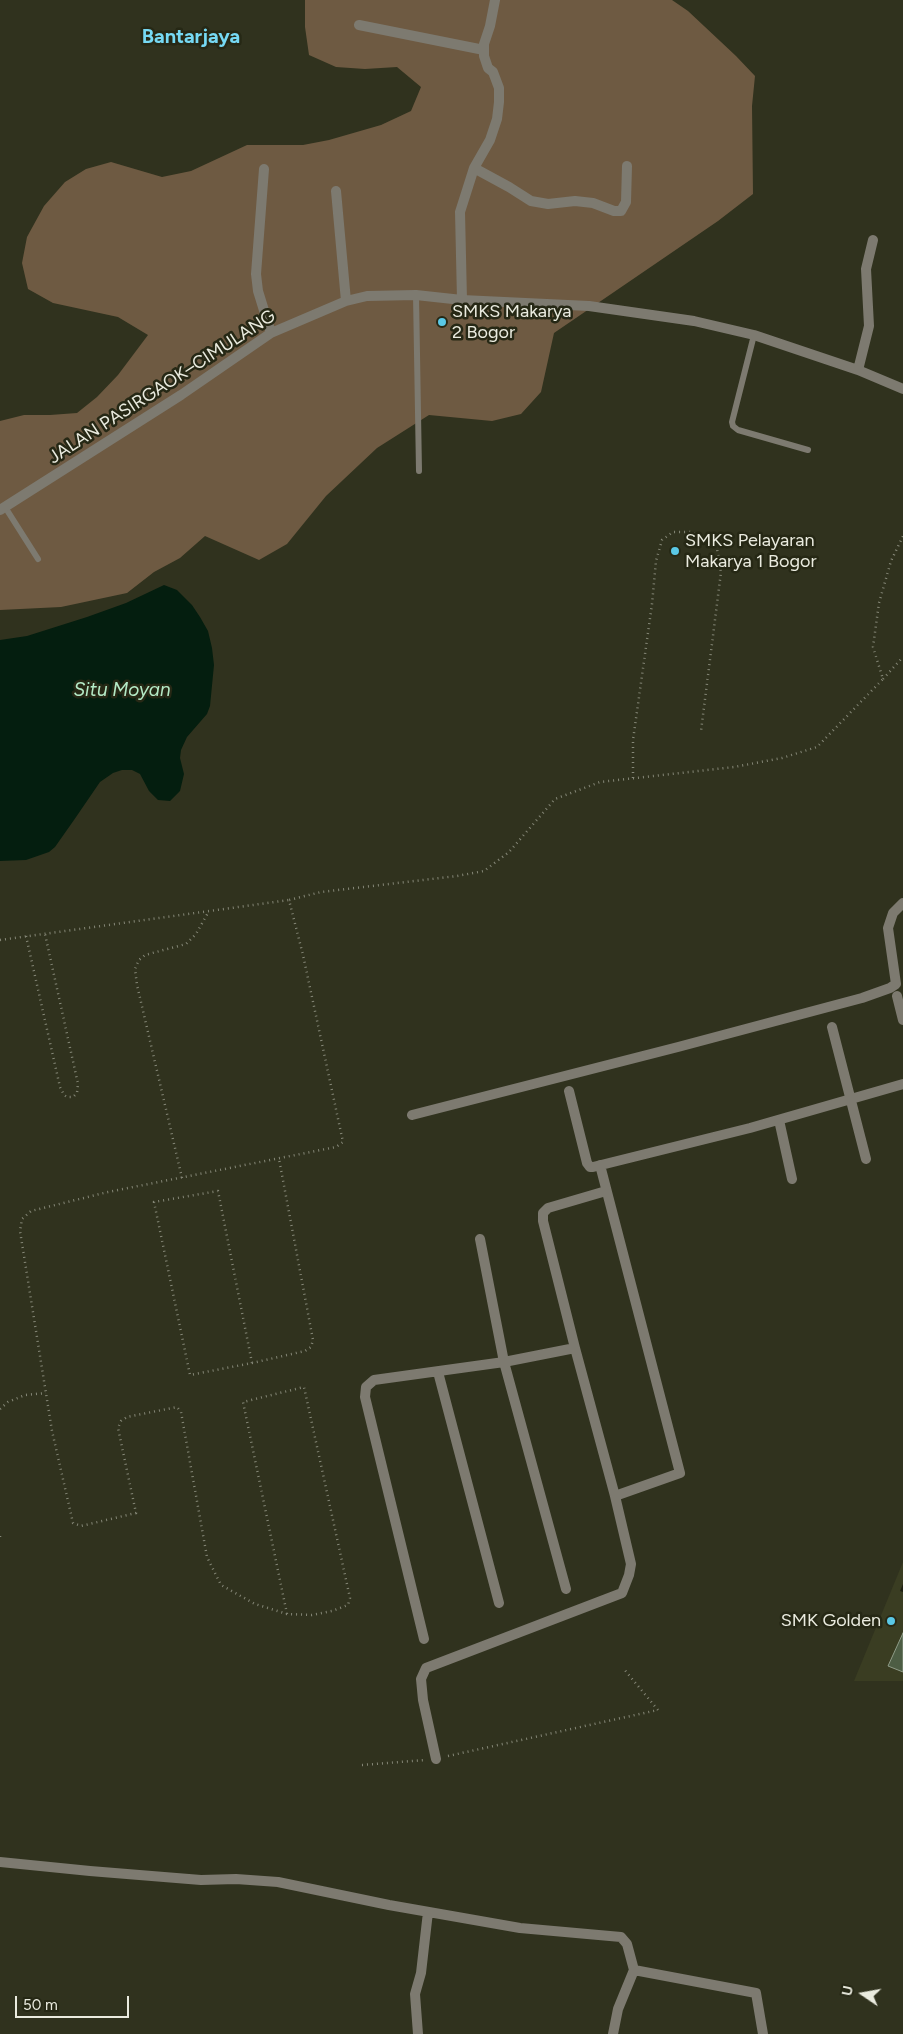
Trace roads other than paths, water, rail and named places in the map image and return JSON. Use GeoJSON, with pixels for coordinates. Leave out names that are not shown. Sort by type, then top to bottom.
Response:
{"type":"FeatureCollection","features":[{"type":"Feature","properties":{"kind":"street"},"geometry":{"type":"LineString","coordinates":[[462,300],[460,212],[474,168],[490,140],[497,119],[499,102],[499,88],[484,56],[495,0]]}},
{"type":"Feature","properties":{"kind":"street"},"geometry":{"type":"LineString","coordinates":[[359,25],[484,50]]}},
{"type":"Feature","properties":{"kind":"street"},"geometry":{"type":"LineString","coordinates":[[474,168],[531,201],[548,204],[593,203],[614,211],[621,210],[626,202],[627,166]]}},
{"type":"Feature","properties":{"kind":"street"},"geometry":{"type":"LineString","coordinates":[[264,169],[256,274],[258,291],[271,332]]}},
{"type":"Feature","properties":{"kind":"street"},"geometry":{"type":"LineString","coordinates":[[336,191],[346,300]]}},
{"type":"Feature","properties":{"kind":"street"},"geometry":{"type":"LineString","coordinates":[[858,370],[869,326],[866,269],[872,240]]}},
{"type":"Feature","properties":{"kind":"street","name":"JALAN PASIRGAOK–CIMULANG"},"geometry":{"type":"LineString","coordinates":[[3,509],[181,395],[271,332],[346,300],[367,296],[416,295],[462,300],[589,306],[694,321],[754,335],[858,370],[903,389]]}},
{"type":"Feature","properties":{"kind":"street"},"geometry":{"type":"LineString","coordinates":[[412,1115],[669,1050],[862,998],[890,988],[896,984],[888,928],[893,913],[903,903]]}},
{"type":"Feature","properties":{"kind":"street"},"geometry":{"type":"LineString","coordinates":[[897,996],[903,1020]]}},
{"type":"Feature","properties":{"kind":"street"},"geometry":{"type":"LineString","coordinates":[[832,1027],[866,1159]]}},
{"type":"Feature","properties":{"kind":"street"},"geometry":{"type":"LineString","coordinates":[[569,1091],[587,1163],[590,1167],[779,1120],[850,1101],[903,1084]]}},
{"type":"Feature","properties":{"kind":"street"},"geometry":{"type":"LineString","coordinates":[[779,1120],[792,1179]]}},
{"type":"Feature","properties":{"kind":"street"},"geometry":{"type":"LineString","coordinates":[[600,1165],[680,1473],[616,1496]]}},
{"type":"Feature","properties":{"kind":"street"},"geometry":{"type":"LineString","coordinates":[[436,1759],[423,1700],[421,1680],[426,1668],[622,1593],[632,1564],[616,1496],[575,1348],[543,1221],[543,1213],[553,1207],[606,1191]]}},
{"type":"Feature","properties":{"kind":"street"},"geometry":{"type":"LineString","coordinates":[[480,1239],[504,1362],[566,1588]]}},
{"type":"Feature","properties":{"kind":"street"},"geometry":{"type":"LineString","coordinates":[[424,1639],[365,1398],[366,1387],[374,1380],[504,1362],[575,1348]]}},
{"type":"Feature","properties":{"kind":"street"},"geometry":{"type":"LineString","coordinates":[[438,1372],[499,1604]]}},
{"type":"Feature","properties":{"kind":"street"},"geometry":{"type":"LineString","coordinates":[[0,1862],[201,1880],[236,1879],[278,1882],[520,1928],[621,1937],[627,1944],[634,1970],[618,2009],[613,2034]]}},
{"type":"Feature","properties":{"kind":"street"},"geometry":{"type":"LineString","coordinates":[[418,2034],[415,1994],[420,1973],[428,1912]]}},
{"type":"Feature","properties":{"kind":"street"},"geometry":{"type":"LineString","coordinates":[[634,1970],[756,1993],[762,2034]]}},
{"type":"Feature","properties":{"kind":"lane"},"geometry":{"type":"LineString","coordinates":[[416,295],[419,471]]}},
{"type":"Feature","properties":{"kind":"lane"},"geometry":{"type":"LineString","coordinates":[[754,335],[732,422],[733,426],[738,430],[808,450]]}},
{"type":"Feature","properties":{"kind":"lane"},"geometry":{"type":"LineString","coordinates":[[3,509],[38,559]]}},
{"type":"Feature","properties":{"kind":"water","name":"Situ Moyan"},"geometry":{"type":"Polygon","coordinates":[[[164,585],[177,590],[192,605],[200,617],[208,631],[214,665],[210,706],[207,714],[187,737],[181,750],[180,758],[184,774],[180,791],[170,801],[158,800],[149,791],[140,774],[132,770],[122,770],[113,773],[100,782],[55,847],[49,852],[26,860],[0,861],[0,640],[27,636],[87,617],[126,603],[164,585]]]}},
{"type":"Feature","properties":{"kind":"place","name":"SMKS Makarya 2 Bogor"},"geometry":{"type":"Point","coordinates":[442,322]}},
{"type":"Feature","properties":{"kind":"place","name":"SMKS Pelayaran Makarya 1 Bogor"},"geometry":{"type":"Point","coordinates":[675,551]}},
{"type":"Feature","properties":{"kind":"place","name":"SMK Golden"},"geometry":{"type":"Point","coordinates":[891,1621]}},
{"type":"Feature","properties":{"kind":"district","name":"Bantarjaya"},"geometry":{"type":"Point","coordinates":[191,37]}}]}
